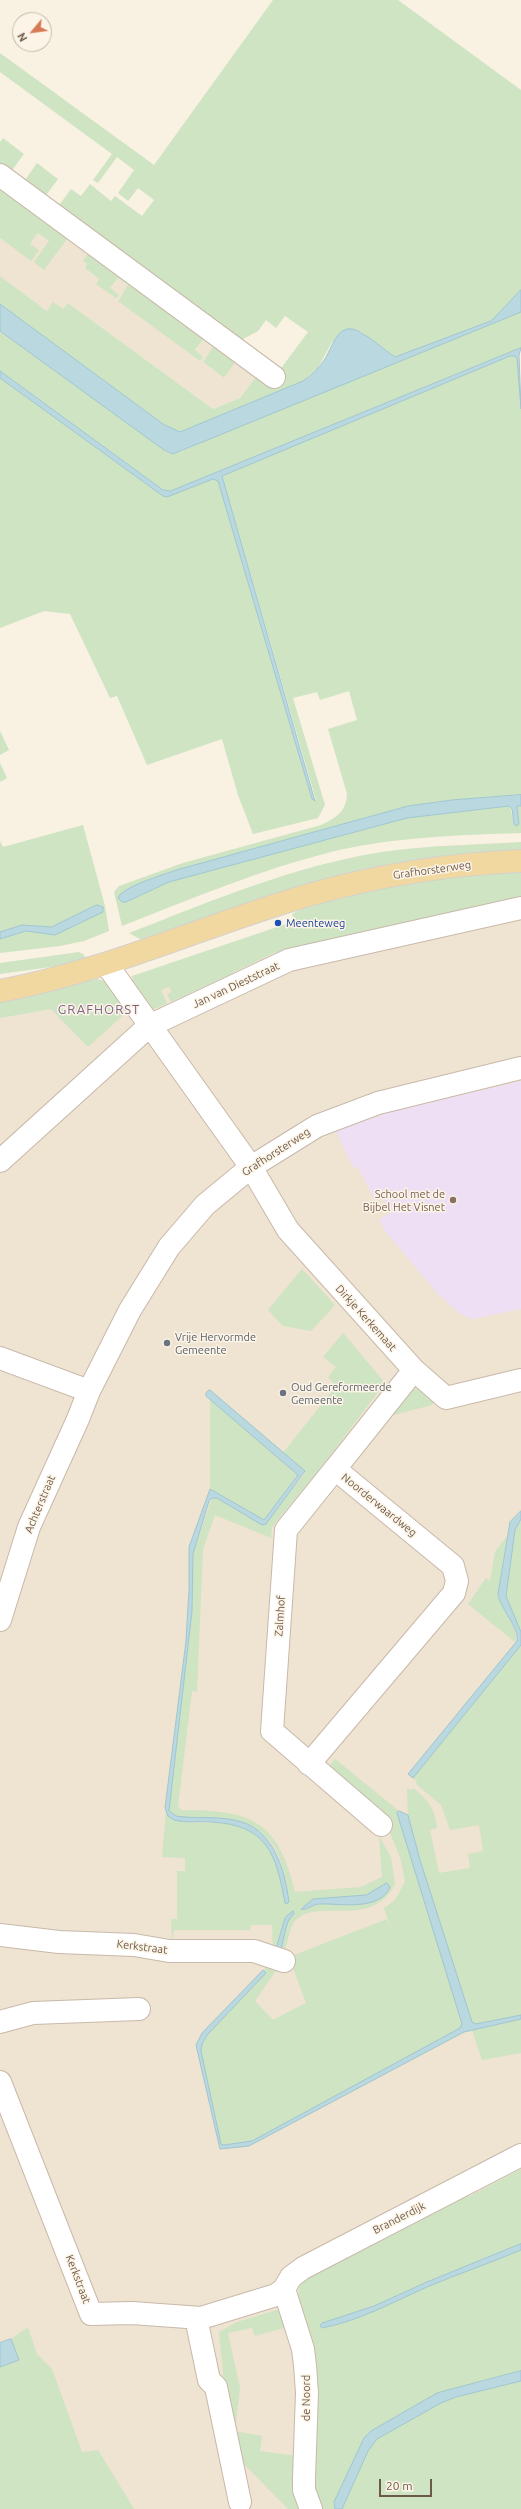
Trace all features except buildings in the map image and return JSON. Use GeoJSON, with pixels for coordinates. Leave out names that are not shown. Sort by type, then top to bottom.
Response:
{"type":"FeatureCollection","features":[{"type":"Feature","properties":{"kind":"main road","name":"Grafhorsterweg"},"geometry":{"type":"LineString","coordinates":[[0,991],[107,965],[288,902],[336,888],[412,872],[481,863],[521,861]]}},
{"type":"Feature","properties":{"kind":"street"},"geometry":{"type":"LineString","coordinates":[[0,175],[274,377]]}},
{"type":"Feature","properties":{"kind":"street","name":"Jan van Dieststraat"},"geometry":{"type":"LineString","coordinates":[[0,1160],[149,1026],[288,960],[521,908]]}},
{"type":"Feature","properties":{"kind":"street"},"geometry":{"type":"LineString","coordinates":[[107,965],[149,1026],[251,1166]]}},
{"type":"Feature","properties":{"kind":"street","name":"Grafhorsterweg"},"geometry":{"type":"LineString","coordinates":[[89,1391],[130,1310],[169,1247],[205,1205],[251,1166],[317,1126],[378,1103],[521,1068]]}},
{"type":"Feature","properties":{"kind":"street","name":"Dirkje Kerkemaat"},"geometry":{"type":"LineString","coordinates":[[251,1166],[288,1230],[414,1370],[446,1398],[521,1380]]}},
{"type":"Feature","properties":{"kind":"street"},"geometry":{"type":"LineString","coordinates":[[1,1361],[89,1391]]}},
{"type":"Feature","properties":{"kind":"street","name":"Noorderwaardweg"},"geometry":{"type":"LineString","coordinates":[[309,1764],[454,1593],[457,1581],[453,1566],[334,1469],[414,1370]]}},
{"type":"Feature","properties":{"kind":"street","name":"Achterstraat"},"geometry":{"type":"LineString","coordinates":[[0,1620],[29,1527],[78,1419],[89,1391]]}},
{"type":"Feature","properties":{"kind":"street","name":"Zalmhof"},"geometry":{"type":"LineString","coordinates":[[334,1469],[286,1530],[272,1731],[381,1825]]}},
{"type":"Feature","properties":{"kind":"street","name":"Kerkstraat"},"geometry":{"type":"LineString","coordinates":[[0,1935],[59,1942],[134,1945],[169,1951],[254,1951],[284,1961]]}},
{"type":"Feature","properties":{"kind":"street"},"geometry":{"type":"LineString","coordinates":[[0,2022],[33,2013],[139,2010]]}},
{"type":"Feature","properties":{"kind":"street","name":"Kerkstraat"},"geometry":{"type":"LineString","coordinates":[[0,2082],[91,2314],[132,2313],[196,2318],[276,2296],[284,2289]]}},
{"type":"Feature","properties":{"kind":"street","name":"Branderdijk"},"geometry":{"type":"LineString","coordinates":[[284,2289],[291,2277],[303,2268],[521,2155]]}},
{"type":"Feature","properties":{"kind":"street","name":"de Noord"},"geometry":{"type":"LineString","coordinates":[[284,2289],[304,2348],[307,2393],[304,2490],[311,2509]]}},
{"type":"Feature","properties":{"kind":"street"},"geometry":{"type":"LineString","coordinates":[[196,2318],[209,2380],[216,2387],[240,2502]]}},
{"type":"Feature","properties":{"kind":"shaded area"},"geometry":{"type":"Polygon","coordinates":[[[38,233],[49,241],[69,236],[92,253],[85,268],[99,279],[96,284],[110,288],[118,278],[129,286],[118,300],[200,361],[203,357],[195,351],[203,340],[214,347],[203,362],[224,378],[238,359],[258,374],[240,398],[213,409],[68,303],[63,309],[47,311],[0,276],[0,238],[31,260],[30,244],[38,233]]]}},
{"type":"Feature","properties":{"kind":"shaded area"},"geometry":{"type":"Polygon","coordinates":[[[521,877],[521,2321],[344,2509],[0,2509],[0,1007],[100,986],[281,930],[521,877]]]}},
{"type":"Feature","properties":{"kind":"shaded area","name":"School met de Bijbel Het Visnet"},"geometry":{"type":"Polygon","coordinates":[[[521,1081],[521,1309],[472,1319],[460,1314],[439,1295],[385,1231],[379,1219],[390,1213],[383,1198],[375,1201],[358,1167],[353,1168],[336,1131],[390,1112],[521,1081]]]}},
{"type":"Feature","properties":{"kind":"green space"},"geometry":{"type":"Polygon","coordinates":[[[273,0],[398,0],[521,90],[521,290],[491,321],[405,355],[395,357],[360,331],[332,342],[318,368],[303,381],[180,432],[163,424],[0,304],[0,276],[47,311],[53,302],[63,309],[68,303],[213,409],[240,398],[258,374],[270,383],[308,332],[285,316],[276,328],[266,320],[258,331],[239,341],[57,208],[71,189],[81,196],[90,184],[111,201],[115,196],[142,216],[154,200],[138,188],[128,201],[118,193],[134,170],[117,157],[98,183],[93,180],[112,154],[0,72],[0,53],[154,165],[273,0]]]}},
{"type":"Feature","properties":{"kind":"green space"},"geometry":{"type":"Polygon","coordinates":[[[3,138],[24,154],[10,173],[0,166],[0,142],[3,138]]]}},
{"type":"Feature","properties":{"kind":"green space"},"geometry":{"type":"Polygon","coordinates":[[[37,163],[58,179],[44,198],[23,183],[37,163]]]}},
{"type":"Feature","properties":{"kind":"green space"},"geometry":{"type":"Polygon","coordinates":[[[0,186],[69,236],[44,270],[34,262],[49,241],[38,233],[30,244],[39,250],[31,261],[0,238],[0,186]]]}},
{"type":"Feature","properties":{"kind":"green space"},"geometry":{"type":"Polygon","coordinates":[[[88,254],[238,359],[224,378],[203,362],[213,347],[203,340],[195,350],[203,357],[200,361],[118,301],[128,285],[118,278],[110,288],[119,295],[116,298],[96,284],[99,279],[85,268],[87,264],[83,261],[88,254]]]}},
{"type":"Feature","properties":{"kind":"green space"},"geometry":{"type":"Polygon","coordinates":[[[521,312],[521,348],[170,491],[163,490],[0,371],[0,331],[169,453],[180,452],[246,423],[521,312]]]}},
{"type":"Feature","properties":{"kind":"green space"},"geometry":{"type":"Polygon","coordinates":[[[510,356],[515,356],[517,359],[521,409],[521,795],[452,800],[408,806],[180,869],[149,879],[120,901],[126,902],[169,882],[407,818],[510,806],[514,824],[519,824],[517,806],[521,806],[521,833],[402,840],[331,852],[251,876],[122,926],[114,892],[119,886],[183,863],[321,825],[336,817],[345,805],[347,794],[328,729],[357,720],[349,691],[320,700],[317,692],[293,698],[325,805],[318,818],[253,834],[238,795],[222,739],[147,765],[117,696],[110,698],[70,614],[44,611],[0,628],[0,378],[163,496],[213,479],[218,481],[312,799],[316,800],[222,476],[510,356]]]}},
{"type":"Feature","properties":{"kind":"green space"},"geometry":{"type":"Polygon","coordinates":[[[0,731],[9,750],[0,755],[0,731]]]}},
{"type":"Feature","properties":{"kind":"green space"},"geometry":{"type":"Polygon","coordinates":[[[0,763],[7,778],[0,782],[0,763]]]}},
{"type":"Feature","properties":{"kind":"green space"},"geometry":{"type":"Polygon","coordinates":[[[83,825],[105,906],[109,931],[84,941],[60,946],[0,953],[0,939],[26,931],[55,935],[74,917],[51,927],[22,925],[0,932],[0,841],[3,847],[83,825]]]}},
{"type":"Feature","properties":{"kind":"green space"},"geometry":{"type":"Polygon","coordinates":[[[521,842],[521,853],[145,942],[129,933],[222,897],[285,875],[349,858],[417,848],[521,842]]]}},
{"type":"Feature","properties":{"kind":"green space"},"geometry":{"type":"Polygon","coordinates":[[[521,870],[521,897],[281,951],[281,956],[279,957],[276,952],[232,973],[233,978],[230,980],[227,976],[186,995],[188,1000],[183,1001],[181,997],[171,1002],[167,994],[172,992],[169,987],[161,990],[167,1004],[151,1010],[134,987],[132,976],[295,921],[292,914],[316,901],[417,880],[521,870]]]}},
{"type":"Feature","properties":{"kind":"green space"},"geometry":{"type":"Polygon","coordinates":[[[79,952],[84,955],[87,962],[0,974],[0,963],[79,952]]]}},
{"type":"Feature","properties":{"kind":"green space"},"geometry":{"type":"Polygon","coordinates":[[[97,979],[105,981],[129,1010],[88,1047],[51,1009],[0,1018],[0,1000],[97,979]]]}},
{"type":"Feature","properties":{"kind":"green space"},"geometry":{"type":"Polygon","coordinates":[[[302,1269],[335,1305],[311,1331],[283,1326],[268,1310],[302,1269]]]}},
{"type":"Feature","properties":{"kind":"green space"},"geometry":{"type":"Polygon","coordinates":[[[343,1333],[385,1383],[319,1470],[272,1527],[271,1538],[215,1515],[203,1549],[197,1692],[192,1691],[178,1806],[181,1810],[226,1813],[243,1817],[258,1824],[270,1834],[280,1849],[288,1868],[295,1892],[361,1887],[382,1877],[379,1836],[391,1857],[395,1884],[385,1898],[373,1906],[359,1910],[316,1911],[304,1914],[293,1924],[283,1952],[273,1953],[272,1925],[251,1925],[250,1930],[174,1930],[172,1942],[171,1919],[177,1919],[177,1871],[185,1871],[185,1858],[162,1857],[166,1812],[175,1820],[227,1824],[246,1829],[263,1840],[276,1861],[284,1895],[281,1862],[271,1842],[257,1829],[240,1822],[222,1819],[189,1818],[177,1816],[169,1811],[192,1611],[193,1554],[212,1498],[217,1498],[262,1525],[266,1524],[305,1473],[304,1470],[283,1453],[336,1386],[328,1377],[336,1367],[323,1357],[343,1333]],[[390,1887],[366,1895],[301,1907],[301,1909],[318,1904],[347,1905],[368,1903],[385,1895],[390,1887]],[[294,1913],[284,1921],[277,1952],[289,1919],[294,1913]]]}},
{"type":"Feature","properties":{"kind":"green space"},"geometry":{"type":"Polygon","coordinates":[[[422,1388],[434,1401],[432,1405],[394,1415],[391,1413],[406,1391],[422,1388]]]}},
{"type":"Feature","properties":{"kind":"green space"},"geometry":{"type":"Polygon","coordinates":[[[210,1400],[298,1474],[264,1520],[210,1489],[210,1400]]]}},
{"type":"Feature","properties":{"kind":"green space"},"geometry":{"type":"Polygon","coordinates":[[[521,1519],[521,1632],[506,1596],[515,1530],[521,1519]]]}},
{"type":"Feature","properties":{"kind":"green space"},"geometry":{"type":"Polygon","coordinates":[[[507,1536],[498,1594],[513,1626],[516,1638],[515,1642],[468,1604],[486,1578],[490,1581],[495,1552],[507,1536]]]}},
{"type":"Feature","properties":{"kind":"green space"},"geometry":{"type":"Polygon","coordinates":[[[521,1645],[521,2015],[476,2025],[472,2022],[420,1860],[408,1815],[407,1788],[411,1790],[413,1788],[423,1796],[435,1815],[437,1828],[430,1830],[439,1873],[470,1868],[468,1854],[483,1851],[479,1825],[450,1830],[441,1805],[416,1784],[417,1782],[413,1778],[521,1645]]]}},
{"type":"Feature","properties":{"kind":"green space"},"geometry":{"type":"Polygon","coordinates":[[[335,1759],[399,1811],[397,1813],[462,2024],[460,2028],[252,2141],[224,2145],[221,2144],[201,2051],[202,2044],[208,2034],[266,1973],[264,1970],[270,1962],[279,1966],[255,2001],[273,2020],[306,2003],[289,1957],[387,1919],[393,1934],[384,1908],[395,1900],[405,1882],[401,1860],[386,1823],[329,1766],[335,1759]]]}},
{"type":"Feature","properties":{"kind":"green space"},"geometry":{"type":"Polygon","coordinates":[[[521,2019],[521,2053],[482,2060],[472,2030],[521,2019]]]}},
{"type":"Feature","properties":{"kind":"green space"},"geometry":{"type":"Polygon","coordinates":[[[521,2169],[521,2244],[427,2282],[374,2306],[322,2323],[324,2328],[376,2310],[429,2286],[521,2250],[521,2371],[437,2393],[371,2431],[367,2434],[335,2509],[316,2509],[297,2302],[301,2278],[350,2256],[422,2219],[424,2211],[452,2196],[470,2196],[521,2169]]]}},
{"type":"Feature","properties":{"kind":"green space"},"geometry":{"type":"Polygon","coordinates":[[[283,2308],[291,2326],[255,2336],[252,2328],[228,2333],[240,2388],[235,2431],[262,2436],[260,2451],[297,2456],[305,2509],[288,2509],[235,2455],[229,2434],[219,2332],[237,2322],[283,2308]]]}},
{"type":"Feature","properties":{"kind":"green space"},"geometry":{"type":"Polygon","coordinates":[[[28,2327],[37,2354],[52,2369],[82,2452],[98,2450],[134,2509],[0,2509],[0,2367],[19,2360],[11,2339],[28,2327]]]}},
{"type":"Feature","properties":{"kind":"green space"},"geometry":{"type":"Polygon","coordinates":[[[521,2381],[521,2509],[342,2509],[368,2451],[377,2439],[441,2403],[456,2397],[521,2381]]]}},
{"type":"Feature","properties":{"kind":"water"},"geometry":{"type":"Polygon","coordinates":[[[521,290],[521,312],[173,454],[164,450],[0,331],[0,304],[163,424],[180,432],[303,381],[320,365],[325,359],[334,341],[347,329],[353,329],[360,332],[395,357],[491,321],[521,290]]]}},
{"type":"Feature","properties":{"kind":"water"},"geometry":{"type":"Polygon","coordinates":[[[521,348],[519,355],[521,409],[517,359],[515,356],[510,356],[222,476],[315,801],[312,799],[218,481],[213,479],[167,497],[163,496],[0,378],[0,371],[163,490],[170,491],[521,348]]]}},
{"type":"Feature","properties":{"kind":"water"},"geometry":{"type":"Polygon","coordinates":[[[521,795],[521,806],[517,806],[519,824],[517,826],[514,824],[512,809],[509,806],[407,818],[169,882],[126,902],[122,902],[118,898],[127,889],[180,869],[408,806],[452,800],[521,795]]]}},
{"type":"Feature","properties":{"kind":"water"},"geometry":{"type":"Polygon","coordinates":[[[97,905],[103,907],[103,912],[55,935],[26,931],[0,939],[0,932],[22,925],[51,927],[97,905]]]}},
{"type":"Feature","properties":{"kind":"water"},"geometry":{"type":"Polygon","coordinates":[[[210,1390],[305,1471],[266,1524],[262,1525],[217,1498],[212,1498],[209,1501],[193,1554],[192,1611],[169,1811],[176,1816],[234,1820],[247,1824],[258,1831],[274,1850],[280,1863],[287,1889],[289,1902],[287,1904],[285,1903],[278,1870],[272,1856],[266,1845],[257,1836],[245,1829],[230,1824],[174,1820],[168,1816],[165,1808],[186,1641],[189,1590],[189,1547],[210,1489],[264,1520],[298,1475],[206,1396],[206,1393],[210,1390]]]}},
{"type":"Feature","properties":{"kind":"water"},"geometry":{"type":"Polygon","coordinates":[[[521,1511],[521,1519],[515,1530],[506,1596],[521,1632],[521,1645],[413,1778],[408,1774],[517,1641],[516,1631],[502,1606],[498,1594],[510,1522],[521,1511]]]}},
{"type":"Feature","properties":{"kind":"water"},"geometry":{"type":"Polygon","coordinates":[[[399,1811],[408,1815],[420,1860],[472,2022],[476,2024],[521,2015],[521,2019],[464,2032],[249,2146],[220,2149],[196,2045],[202,2033],[263,1970],[266,1973],[208,2034],[202,2044],[201,2051],[221,2144],[224,2145],[252,2141],[460,2028],[462,2024],[397,1813],[399,1811]]]}},
{"type":"Feature","properties":{"kind":"water"},"geometry":{"type":"Polygon","coordinates":[[[387,1883],[390,1887],[385,1895],[368,1903],[347,1905],[318,1904],[301,1909],[313,1899],[366,1895],[387,1883]]]}},
{"type":"Feature","properties":{"kind":"water"},"geometry":{"type":"Polygon","coordinates":[[[293,1911],[294,1914],[286,1926],[280,1951],[276,1949],[285,1918],[293,1911]]]}},
{"type":"Feature","properties":{"kind":"water"},"geometry":{"type":"Polygon","coordinates":[[[521,2244],[521,2250],[427,2287],[363,2316],[336,2325],[322,2328],[320,2326],[322,2323],[374,2306],[427,2282],[521,2244]]]}},
{"type":"Feature","properties":{"kind":"water"},"geometry":{"type":"Polygon","coordinates":[[[11,2339],[19,2360],[0,2367],[0,2343],[11,2339]]]}},
{"type":"Feature","properties":{"kind":"water"},"geometry":{"type":"Polygon","coordinates":[[[521,2371],[521,2381],[456,2397],[441,2403],[377,2439],[368,2451],[342,2509],[335,2509],[334,2502],[364,2438],[371,2431],[437,2393],[521,2371]]]}},
{"type":"Feature","properties":{"kind":"place","name":"Meenteweg"},"geometry":{"type":"Point","coordinates":[278,923]}},
{"type":"Feature","properties":{"kind":"place","name":"School met de Bijbel Het Visnet"},"geometry":{"type":"Point","coordinates":[453,1200]}},
{"type":"Feature","properties":{"kind":"place","name":"Vrije Hervormde Gemeente"},"geometry":{"type":"Point","coordinates":[167,1343]}},
{"type":"Feature","properties":{"kind":"place","name":"Oud Gereformeerde Gemeente"},"geometry":{"type":"Point","coordinates":[283,1393]}},
{"type":"Feature","properties":{"kind":"district","name":"GRAFHORST"},"geometry":{"type":"Point","coordinates":[99,1010]}}]}
